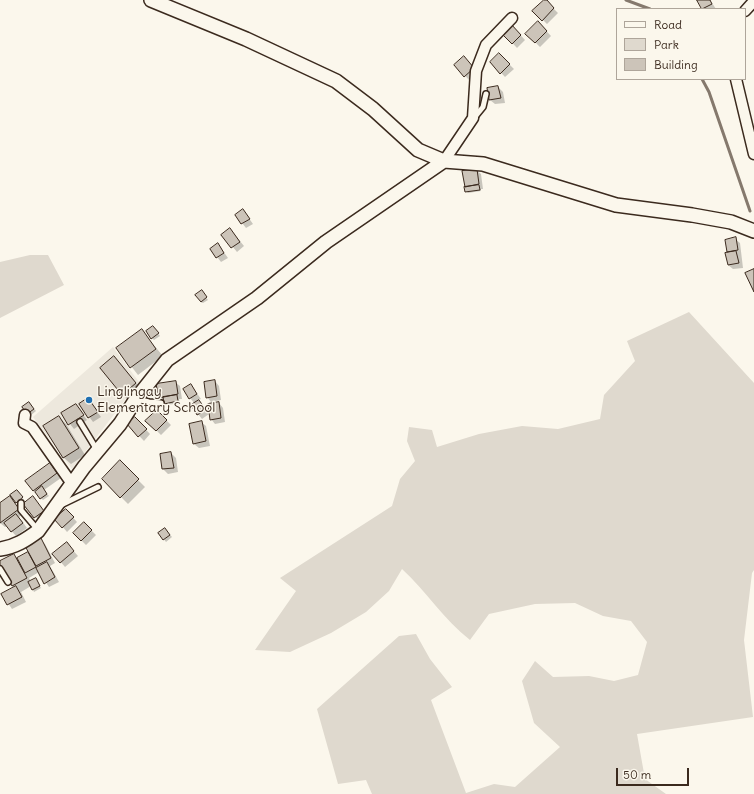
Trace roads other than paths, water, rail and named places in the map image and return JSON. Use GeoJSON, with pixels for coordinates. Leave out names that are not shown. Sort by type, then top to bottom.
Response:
{"type":"FeatureCollection","features":[{"type":"Feature","properties":{"kind":"street"},"geometry":{"type":"LineString","coordinates":[[151,0],[246,39],[336,81],[373,109],[418,150],[444,161],[483,164],[616,204],[731,222],[754,231]]}},
{"type":"Feature","properties":{"kind":"street"},"geometry":{"type":"LineString","coordinates":[[746,10],[754,1]]}},
{"type":"Feature","properties":{"kind":"street"},"geometry":{"type":"LineString","coordinates":[[0,549],[12,547],[28,539],[38,531],[84,467],[120,424],[136,399],[167,360],[257,298],[326,242],[444,161],[473,118],[476,71],[486,45],[490,39],[512,18]]}},
{"type":"Feature","properties":{"kind":"street"},"geometry":{"type":"LineString","coordinates":[[736,80],[754,154]]}},
{"type":"Feature","properties":{"kind":"street"},"geometry":{"type":"LineString","coordinates":[[25,415],[24,422],[32,427],[72,484]]}},
{"type":"Feature","properties":{"kind":"lane"},"geometry":{"type":"LineString","coordinates":[[473,118],[483,107],[486,94]]}},
{"type":"Feature","properties":{"kind":"lane"},"geometry":{"type":"LineString","coordinates":[[136,399],[161,403]]}},
{"type":"Feature","properties":{"kind":"lane"},"geometry":{"type":"LineString","coordinates":[[80,422],[98,452]]}},
{"type":"Feature","properties":{"kind":"lane"},"geometry":{"type":"LineString","coordinates":[[56,507],[98,487]]}},
{"type":"Feature","properties":{"kind":"lane"},"geometry":{"type":"LineString","coordinates":[[21,503],[21,510],[38,531]]}},
{"type":"Feature","properties":{"kind":"lane"},"geometry":{"type":"LineString","coordinates":[[0,569],[8,582]]}},
{"type":"Feature","properties":{"kind":"waterway"},"geometry":{"type":"LineString","coordinates":[[626,0],[647,8]]}},
{"type":"Feature","properties":{"kind":"waterway"},"geometry":{"type":"LineString","coordinates":[[703,80],[709,92],[750,211]]}},
{"type":"Feature","properties":{"kind":"place","name":"Linglingay Elementary School"},"geometry":{"type":"Point","coordinates":[89,400]}}]}
